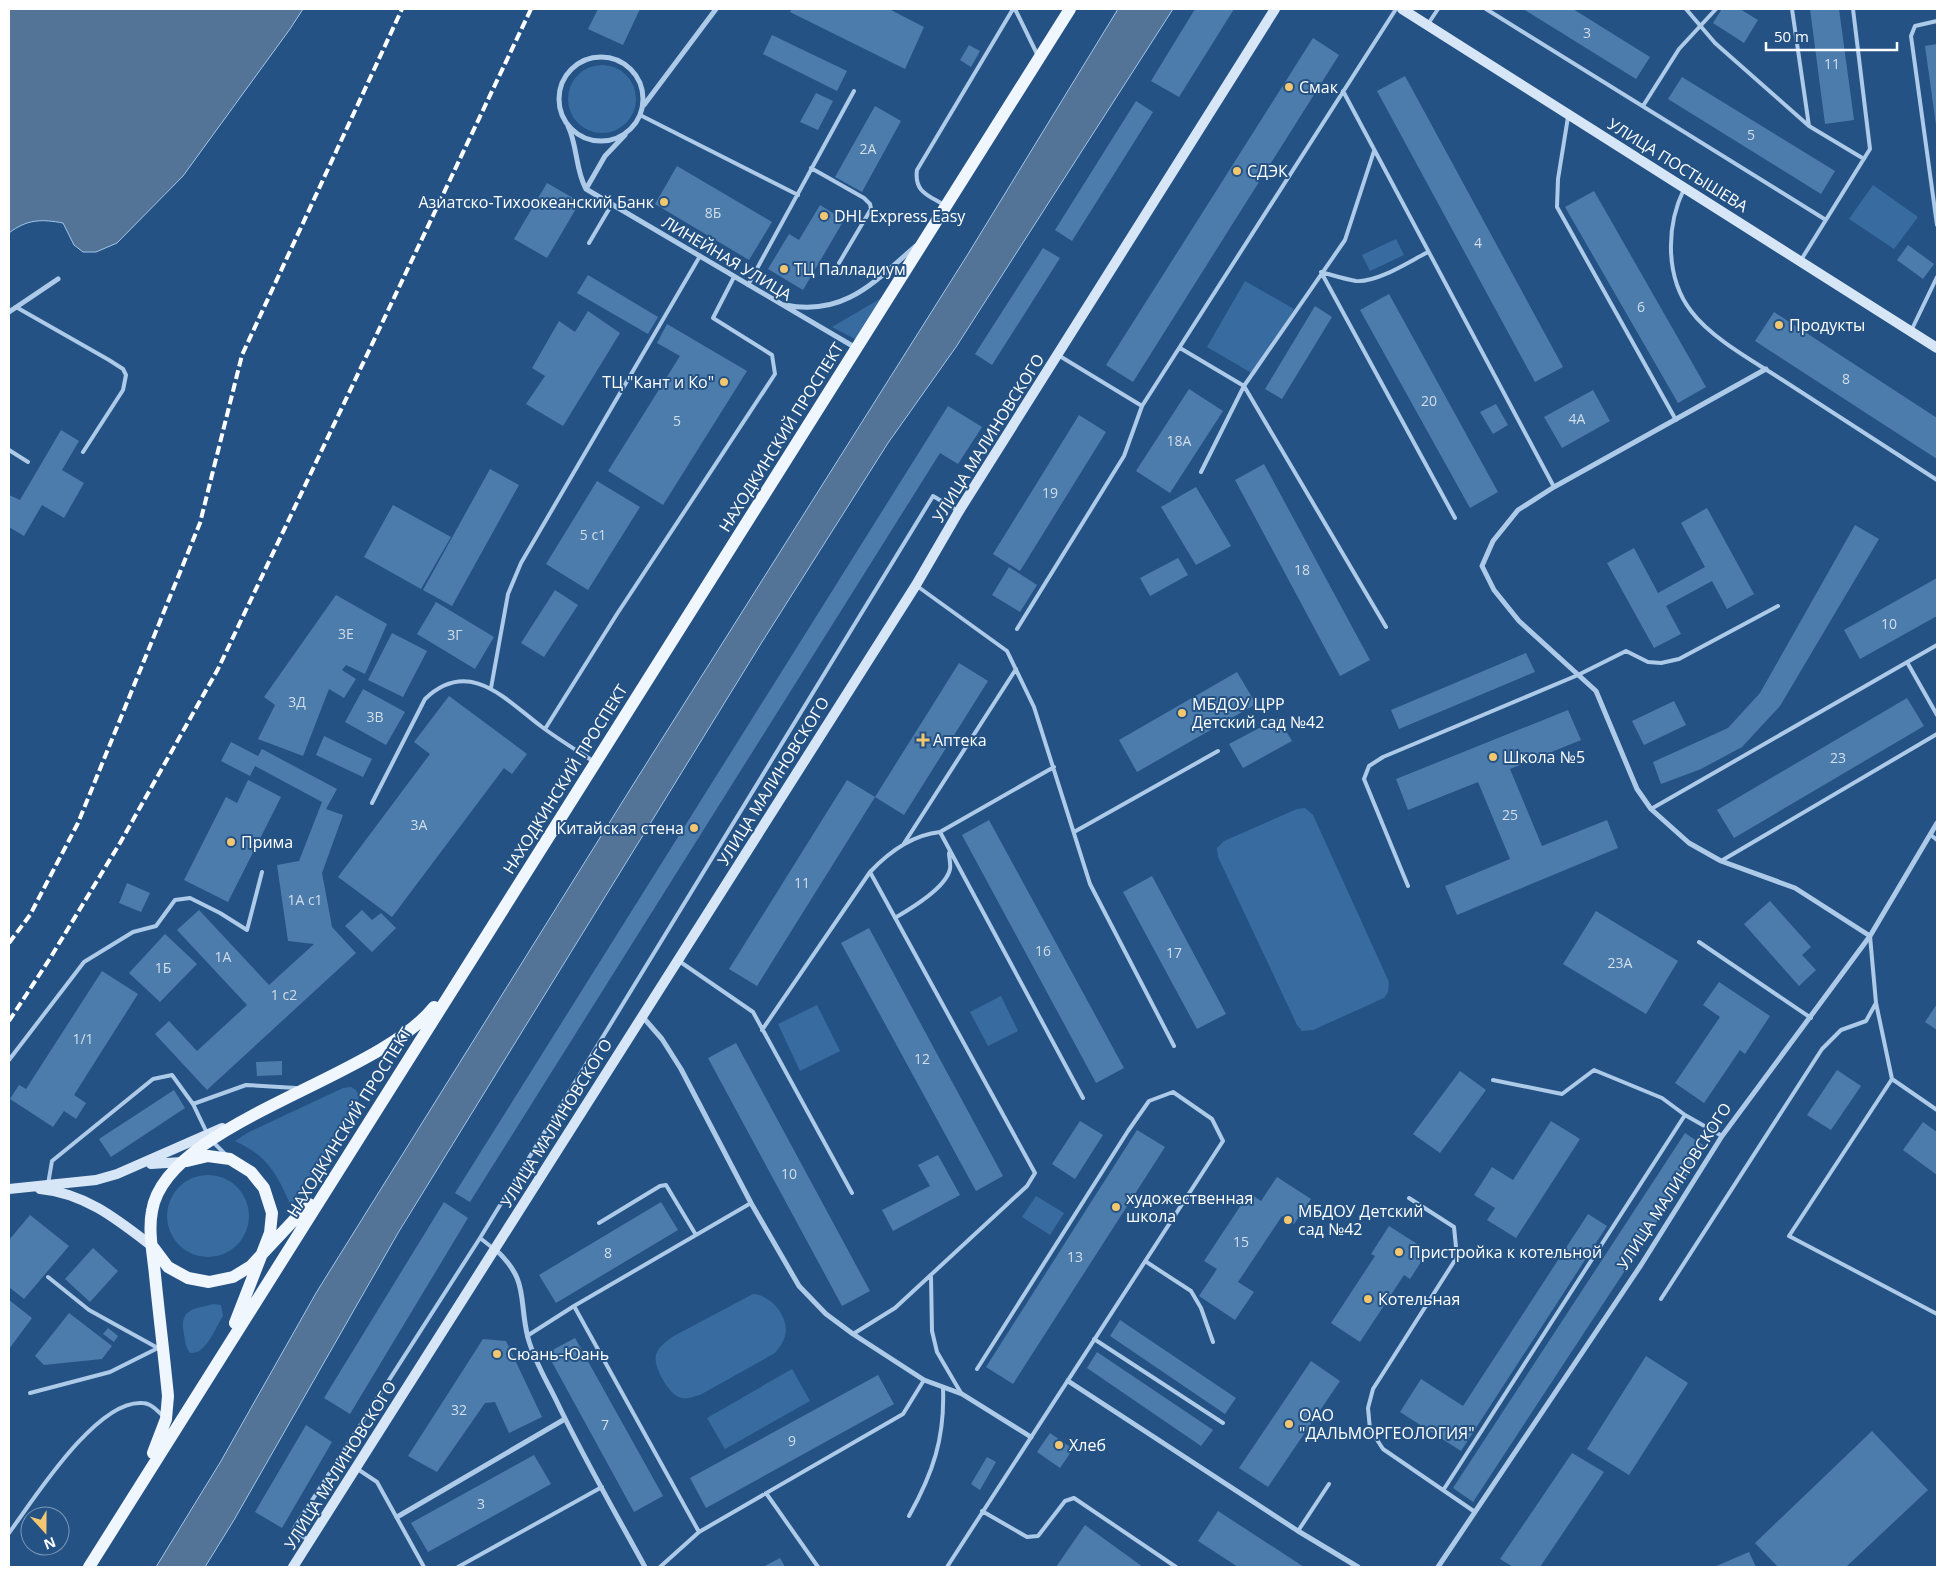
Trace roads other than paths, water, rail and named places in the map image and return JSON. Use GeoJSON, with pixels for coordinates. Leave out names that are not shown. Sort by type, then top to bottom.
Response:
{"type":"FeatureCollection","features":[{"type":"Feature","properties":{"kind":"main road","name":"НАХОДКИНСКИЙ ПРОСПЕКТ"},"geometry":{"type":"LineString","coordinates":[[89,1567],[594,762],[1070,9]]}},
{"type":"Feature","properties":{"kind":"main road","name":"УЛИЦА МАЛИНОВСКОГО"},"geometry":{"type":"LineString","coordinates":[[295,1566],[916,585],[959,511],[1275,9]]}},
{"type":"Feature","properties":{"kind":"main road","name":"УЛИЦА ПОСТЫШЕВА"},"geometry":{"type":"LineString","coordinates":[[1402,9],[1685,186],[1937,348]]}},
{"type":"Feature","properties":{"kind":"main road"},"geometry":{"type":"LineString","coordinates":[[11,1189],[50,1188],[96,1180],[142,1165],[210,1138],[362,1061],[408,1033],[431,1011],[467,966]]}},
{"type":"Feature","properties":{"kind":"main road"},"geometry":{"type":"LineString","coordinates":[[137,1490],[166,1419],[168,1396],[159,1347],[152,1212],[155,1196],[164,1180],[210,1138]]}},
{"type":"Feature","properties":{"kind":"main road"},"geometry":{"type":"LineString","coordinates":[[142,1165],[182,1162],[208,1156],[230,1159],[251,1172],[264,1188],[272,1213],[270,1233],[239,1314],[213,1369]]}},
{"type":"Feature","properties":{"kind":"main road"},"geometry":{"type":"LineString","coordinates":[[50,1188],[71,1194],[120,1221],[153,1247],[168,1267],[188,1278],[209,1282],[233,1277],[251,1266],[263,1251],[300,1216],[340,1168]]}},
{"type":"Feature","properties":{"kind":"street"},"geometry":{"type":"LineString","coordinates":[[643,105],[716,9]]}},
{"type":"Feature","properties":{"kind":"street"},"geometry":{"type":"LineString","coordinates":[[591,58],[608,58],[624,63],[635,74],[642,88],[643,105],[640,116],[605,156],[586,188],[580,179],[575,140],[560,109],[560,93],[564,80],[575,67],[591,58]]}},
{"type":"Feature","properties":{"kind":"street"},"geometry":{"type":"LineString","coordinates":[[567,124],[579,135],[596,141],[613,140],[628,131]]}},
{"type":"Feature","properties":{"kind":"street","name":"ЛИНЕЙНАЯ УЛИЦА"},"geometry":{"type":"LineString","coordinates":[[586,188],[856,349]]}},
{"type":"Feature","properties":{"kind":"street"},"geometry":{"type":"LineString","coordinates":[[781,305],[805,309],[825,307],[864,291],[928,235]]}},
{"type":"Feature","properties":{"kind":"street"},"geometry":{"type":"LineString","coordinates":[[9,312],[58,279]]}},
{"type":"Feature","properties":{"kind":"street"},"geometry":{"type":"LineString","coordinates":[[1766,369],[1554,487],[1518,510],[1493,541],[1482,566],[1494,590],[1519,621],[1596,692],[1638,789],[1651,809],[1689,843],[1722,861],[1795,888],[1870,936]]}},
{"type":"Feature","properties":{"kind":"street","name":"УЛИЦА МАЛИНОВСКОГО"},"geometry":{"type":"LineString","coordinates":[[1438,1567],[1641,1265],[1722,1136],[1870,936],[1937,823]]}},
{"type":"Feature","properties":{"kind":"street"},"geometry":{"type":"LineString","coordinates":[[642,1016],[662,1039],[681,1069],[751,1203],[799,1286],[826,1314],[853,1334],[924,1380],[962,1394],[1031,1437]]}},
{"type":"Feature","properties":{"kind":"street"},"geometry":{"type":"LineString","coordinates":[[494,1249],[507,1260],[523,1290],[527,1336],[539,1366],[565,1419],[645,1567]]}},
{"type":"Feature","properties":{"kind":"street"},"geometry":{"type":"LineString","coordinates":[[1068,1381],[1298,1531],[1358,1567]]}},
{"type":"Feature","properties":{"kind":"street"},"geometry":{"type":"LineString","coordinates":[[397,1517],[565,1419]]}},
{"type":"Feature","properties":{"kind":"lane"},"geometry":{"type":"LineString","coordinates":[[1014,9],[1039,58]]}},
{"type":"Feature","properties":{"kind":"lane"},"geometry":{"type":"LineString","coordinates":[[946,206],[918,188],[915,180],[917,170],[1014,9]]}},
{"type":"Feature","properties":{"kind":"lane"},"geometry":{"type":"LineString","coordinates":[[1017,629],[1124,456],[1142,406],[1396,9]]}},
{"type":"Feature","properties":{"kind":"lane"},"geometry":{"type":"LineString","coordinates":[[1428,25],[1438,9]]}},
{"type":"Feature","properties":{"kind":"lane"},"geometry":{"type":"LineString","coordinates":[[1486,9],[1826,220]]}},
{"type":"Feature","properties":{"kind":"lane"},"geometry":{"type":"LineString","coordinates":[[1686,9],[1715,43],[1809,126],[1864,159]]}},
{"type":"Feature","properties":{"kind":"lane"},"geometry":{"type":"LineString","coordinates":[[1643,106],[1679,49],[1716,9]]}},
{"type":"Feature","properties":{"kind":"lane"},"geometry":{"type":"LineString","coordinates":[[1792,9],[1809,126]]}},
{"type":"Feature","properties":{"kind":"lane"},"geometry":{"type":"LineString","coordinates":[[1801,260],[1870,149],[1852,9]]}},
{"type":"Feature","properties":{"kind":"lane"},"geometry":{"type":"LineString","coordinates":[[1937,21],[1915,26],[1911,36],[1937,225]]}},
{"type":"Feature","properties":{"kind":"lane"},"geometry":{"type":"LineString","coordinates":[[748,285],[854,90]]}},
{"type":"Feature","properties":{"kind":"lane"},"geometry":{"type":"LineString","coordinates":[[1342,92],[1554,487]]}},
{"type":"Feature","properties":{"kind":"lane"},"geometry":{"type":"LineString","coordinates":[[1568,114],[1558,179],[1557,207],[1676,420]]}},
{"type":"Feature","properties":{"kind":"lane"},"geometry":{"type":"LineString","coordinates":[[640,116],[798,195]]}},
{"type":"Feature","properties":{"kind":"lane"},"geometry":{"type":"LineString","coordinates":[[1201,472],[1244,386],[1321,272],[1345,240],[1374,151]]}},
{"type":"Feature","properties":{"kind":"lane"},"geometry":{"type":"LineString","coordinates":[[810,168],[864,198],[870,204],[871,210],[839,263]]}},
{"type":"Feature","properties":{"kind":"lane"},"geometry":{"type":"LineString","coordinates":[[1685,186],[1672,222],[1671,254],[1678,286],[1691,311],[1713,333],[1937,480]]}},
{"type":"Feature","properties":{"kind":"lane"},"geometry":{"type":"LineString","coordinates":[[589,243],[612,204]]}},
{"type":"Feature","properties":{"kind":"lane"},"geometry":{"type":"LineString","coordinates":[[1321,272],[1357,281],[1375,278],[1428,252]]}},
{"type":"Feature","properties":{"kind":"lane"},"geometry":{"type":"LineString","coordinates":[[491,688],[508,594],[521,563],[700,256]]}},
{"type":"Feature","properties":{"kind":"lane"},"geometry":{"type":"LineString","coordinates":[[1321,272],[1455,518]]}},
{"type":"Feature","properties":{"kind":"lane"},"geometry":{"type":"LineString","coordinates":[[545,729],[617,614],[775,374],[772,355],[712,318],[734,277]]}},
{"type":"Feature","properties":{"kind":"lane"},"geometry":{"type":"LineString","coordinates":[[1911,331],[1937,277]]}},
{"type":"Feature","properties":{"kind":"lane"},"geometry":{"type":"LineString","coordinates":[[16,307],[109,360],[123,369],[126,375],[123,390],[83,452]]}},
{"type":"Feature","properties":{"kind":"lane"},"geometry":{"type":"LineString","coordinates":[[1180,348],[1244,386],[1386,627]]}},
{"type":"Feature","properties":{"kind":"lane"},"geometry":{"type":"LineString","coordinates":[[1058,355],[1142,406]]}},
{"type":"Feature","properties":{"kind":"lane"},"geometry":{"type":"LineString","coordinates":[[9,450],[28,462]]}},
{"type":"Feature","properties":{"kind":"lane"},"geometry":{"type":"LineString","coordinates":[[310,1541],[293,1530],[480,1238],[933,496],[959,511]]}},
{"type":"Feature","properties":{"kind":"lane"},"geometry":{"type":"LineString","coordinates":[[916,585],[1007,651],[1034,707],[1090,884],[1174,1046]]}},
{"type":"Feature","properties":{"kind":"lane"},"geometry":{"type":"LineString","coordinates":[[1408,886],[1364,779],[1369,766],[1383,757],[1578,675],[1626,651],[1648,662],[1661,663],[1679,660],[1778,606]]}},
{"type":"Feature","properties":{"kind":"lane"},"geometry":{"type":"LineString","coordinates":[[1651,809],[1937,645]]}},
{"type":"Feature","properties":{"kind":"lane"},"geometry":{"type":"LineString","coordinates":[[1907,662],[1937,715]]}},
{"type":"Feature","properties":{"kind":"lane"},"geometry":{"type":"LineString","coordinates":[[903,846],[1016,669]]}},
{"type":"Feature","properties":{"kind":"lane"},"geometry":{"type":"LineString","coordinates":[[372,803],[425,699],[447,683],[467,680],[491,688],[545,729],[594,762]]}},
{"type":"Feature","properties":{"kind":"lane"},"geometry":{"type":"LineString","coordinates":[[1722,861],[1937,734]]}},
{"type":"Feature","properties":{"kind":"lane"},"geometry":{"type":"LineString","coordinates":[[1074,832],[1218,751]]}},
{"type":"Feature","properties":{"kind":"lane"},"geometry":{"type":"LineString","coordinates":[[762,1030],[870,872],[888,853],[928,834],[940,832],[1054,767]]}},
{"type":"Feature","properties":{"kind":"lane"},"geometry":{"type":"LineString","coordinates":[[940,832],[1083,1098]]}},
{"type":"Feature","properties":{"kind":"lane"},"geometry":{"type":"LineString","coordinates":[[1930,835],[1937,840]]}},
{"type":"Feature","properties":{"kind":"lane"},"geometry":{"type":"LineString","coordinates":[[895,918],[919,904],[939,886],[950,870],[949,850]]}},
{"type":"Feature","properties":{"kind":"lane"},"geometry":{"type":"LineString","coordinates":[[9,1060],[84,962],[133,932],[156,926],[175,900],[190,898],[220,913],[247,930],[262,872]]}},
{"type":"Feature","properties":{"kind":"lane"},"geometry":{"type":"LineString","coordinates":[[853,1334],[896,1308],[1028,1186],[1035,1173],[870,872]]}},
{"type":"Feature","properties":{"kind":"lane"},"geometry":{"type":"LineString","coordinates":[[1870,936],[1876,1003],[1892,1079],[1937,1110]]}},
{"type":"Feature","properties":{"kind":"lane"},"geometry":{"type":"LineString","coordinates":[[1699,942],[1811,1018]]}},
{"type":"Feature","properties":{"kind":"lane"},"geometry":{"type":"LineString","coordinates":[[677,960],[753,1012],[852,1193]]}},
{"type":"Feature","properties":{"kind":"lane"},"geometry":{"type":"LineString","coordinates":[[1662,1299],[1822,1049],[1842,1030],[1866,1021],[1876,1003]]}},
{"type":"Feature","properties":{"kind":"lane"},"geometry":{"type":"LineString","coordinates":[[1493,1080],[1562,1094],[1594,1070],[1662,1098],[1685,1115],[1722,1136]]}},
{"type":"Feature","properties":{"kind":"lane"},"geometry":{"type":"LineString","coordinates":[[50,1188],[52,1161],[153,1079],[172,1075],[193,1104],[210,1138],[230,1159]]}},
{"type":"Feature","properties":{"kind":"lane"},"geometry":{"type":"LineString","coordinates":[[1892,1079],[1789,1236],[1937,1314]]}},
{"type":"Feature","properties":{"kind":"lane"},"geometry":{"type":"LineString","coordinates":[[193,1104],[246,1085],[306,1089]]}},
{"type":"Feature","properties":{"kind":"lane"},"geometry":{"type":"LineString","coordinates":[[947,1567],[1223,1141],[1212,1119],[1173,1092],[1149,1101],[977,1369]]}},
{"type":"Feature","properties":{"kind":"lane"},"geometry":{"type":"LineString","coordinates":[[1444,1489],[1685,1115]]}},
{"type":"Feature","properties":{"kind":"lane"},"geometry":{"type":"LineString","coordinates":[[599,1223],[660,1186],[666,1185],[696,1235]]}},
{"type":"Feature","properties":{"kind":"lane"},"geometry":{"type":"LineString","coordinates":[[1409,1198],[1454,1227],[1457,1257],[1373,1389],[1368,1408],[1370,1429],[1383,1449],[1475,1512]]}},
{"type":"Feature","properties":{"kind":"lane"},"geometry":{"type":"LineString","coordinates":[[527,1336],[574,1306],[751,1203]]}},
{"type":"Feature","properties":{"kind":"lane"},"geometry":{"type":"LineString","coordinates":[[480,1238],[494,1249]]}},
{"type":"Feature","properties":{"kind":"lane"},"geometry":{"type":"LineString","coordinates":[[1145,1261],[1191,1291],[1200,1308],[1213,1342]]}},
{"type":"Feature","properties":{"kind":"lane"},"geometry":{"type":"LineString","coordinates":[[931,1276],[932,1331],[937,1352],[962,1394]]}},
{"type":"Feature","properties":{"kind":"lane"},"geometry":{"type":"LineString","coordinates":[[48,1278],[89,1310],[159,1347]]}},
{"type":"Feature","properties":{"kind":"lane"},"geometry":{"type":"LineString","coordinates":[[574,1306],[698,1532]]}},
{"type":"Feature","properties":{"kind":"lane"},"geometry":{"type":"LineString","coordinates":[[1094,1339],[1224,1424]]}},
{"type":"Feature","properties":{"kind":"lane"},"geometry":{"type":"LineString","coordinates":[[30,1393],[110,1372],[159,1347]]}},
{"type":"Feature","properties":{"kind":"lane"},"geometry":{"type":"LineString","coordinates":[[660,1567],[698,1532],[903,1414],[924,1380]]}},
{"type":"Feature","properties":{"kind":"lane"},"geometry":{"type":"LineString","coordinates":[[908,1516],[926,1486],[938,1450],[942,1423],[943,1388]]}},
{"type":"Feature","properties":{"kind":"lane"},"geometry":{"type":"LineString","coordinates":[[9,1532],[75,1444],[116,1410],[143,1403],[155,1408],[166,1419]]}},
{"type":"Feature","properties":{"kind":"lane"},"geometry":{"type":"LineString","coordinates":[[356,1468],[377,1482],[424,1567]]}},
{"type":"Feature","properties":{"kind":"lane"},"geometry":{"type":"LineString","coordinates":[[1298,1531],[1329,1484]]}},
{"type":"Feature","properties":{"kind":"lane"},"geometry":{"type":"LineString","coordinates":[[458,1567],[602,1487]]}},
{"type":"Feature","properties":{"kind":"lane"},"geometry":{"type":"LineString","coordinates":[[766,1492],[818,1567]]}},
{"type":"Feature","properties":{"kind":"lane"},"geometry":{"type":"LineString","coordinates":[[982,1511],[1026,1537],[1032,1537],[1038,1536],[1065,1501],[1074,1498],[1176,1567]]}},
{"type":"Feature","properties":{"kind":"railway"},"geometry":{"type":"LineString","coordinates":[[9,943],[30,915],[78,823],[200,523],[242,355],[402,9]]}},
{"type":"Feature","properties":{"kind":"railway"},"geometry":{"type":"LineString","coordinates":[[9,1021],[49,960],[120,843],[218,669],[531,9]]}},
{"type":"Feature","properties":{"kind":"place","name":"Смак"},"geometry":{"type":"Point","coordinates":[1289,87]}},
{"type":"Feature","properties":{"kind":"place","name":"СДЭК"},"geometry":{"type":"Point","coordinates":[1237,171]}},
{"type":"Feature","properties":{"kind":"place","name":"Азиатско-Тихоокеанский Банк"},"geometry":{"type":"Point","coordinates":[664,202]}},
{"type":"Feature","properties":{"kind":"place","name":"DHL Express Easy"},"geometry":{"type":"Point","coordinates":[824,216]}},
{"type":"Feature","properties":{"kind":"place","name":"ТЦ Палладиум"},"geometry":{"type":"Point","coordinates":[784,269]}},
{"type":"Feature","properties":{"kind":"place","name":"Продукты"},"geometry":{"type":"Point","coordinates":[1779,325]}},
{"type":"Feature","properties":{"kind":"place","name":"ТЦ \"Кант и Ко\""},"geometry":{"type":"Point","coordinates":[724,382]}},
{"type":"Feature","properties":{"kind":"place","name":"МБДОУ ЦРР Детский сад №42"},"geometry":{"type":"Point","coordinates":[1182,713]}},
{"type":"Feature","properties":{"kind":"place","name":"Аптека"},"geometry":{"type":"Point","coordinates":[923,740]}},
{"type":"Feature","properties":{"kind":"place","name":"Школа №5"},"geometry":{"type":"Point","coordinates":[1493,757]}},
{"type":"Feature","properties":{"kind":"place","name":"Китайская стена"},"geometry":{"type":"Point","coordinates":[694,828]}},
{"type":"Feature","properties":{"kind":"place","name":"Прима"},"geometry":{"type":"Point","coordinates":[231,842]}},
{"type":"Feature","properties":{"kind":"place","name":"художественная школа"},"geometry":{"type":"Point","coordinates":[1116,1207]}},
{"type":"Feature","properties":{"kind":"place","name":"МБДОУ Детский сад №42"},"geometry":{"type":"Point","coordinates":[1288,1220]}},
{"type":"Feature","properties":{"kind":"place","name":"Пристройка к котельной"},"geometry":{"type":"Point","coordinates":[1399,1252]}},
{"type":"Feature","properties":{"kind":"place","name":"Котельная"},"geometry":{"type":"Point","coordinates":[1368,1299]}},
{"type":"Feature","properties":{"kind":"place","name":"Сюань-Юань"},"geometry":{"type":"Point","coordinates":[497,1354]}},
{"type":"Feature","properties":{"kind":"place","name":"ОАО \"ДАЛЬМОРГЕОЛОГИЯ\""},"geometry":{"type":"Point","coordinates":[1289,1424]}},
{"type":"Feature","properties":{"kind":"place","name":"Хлеб"},"geometry":{"type":"Point","coordinates":[1059,1445]}}]}
